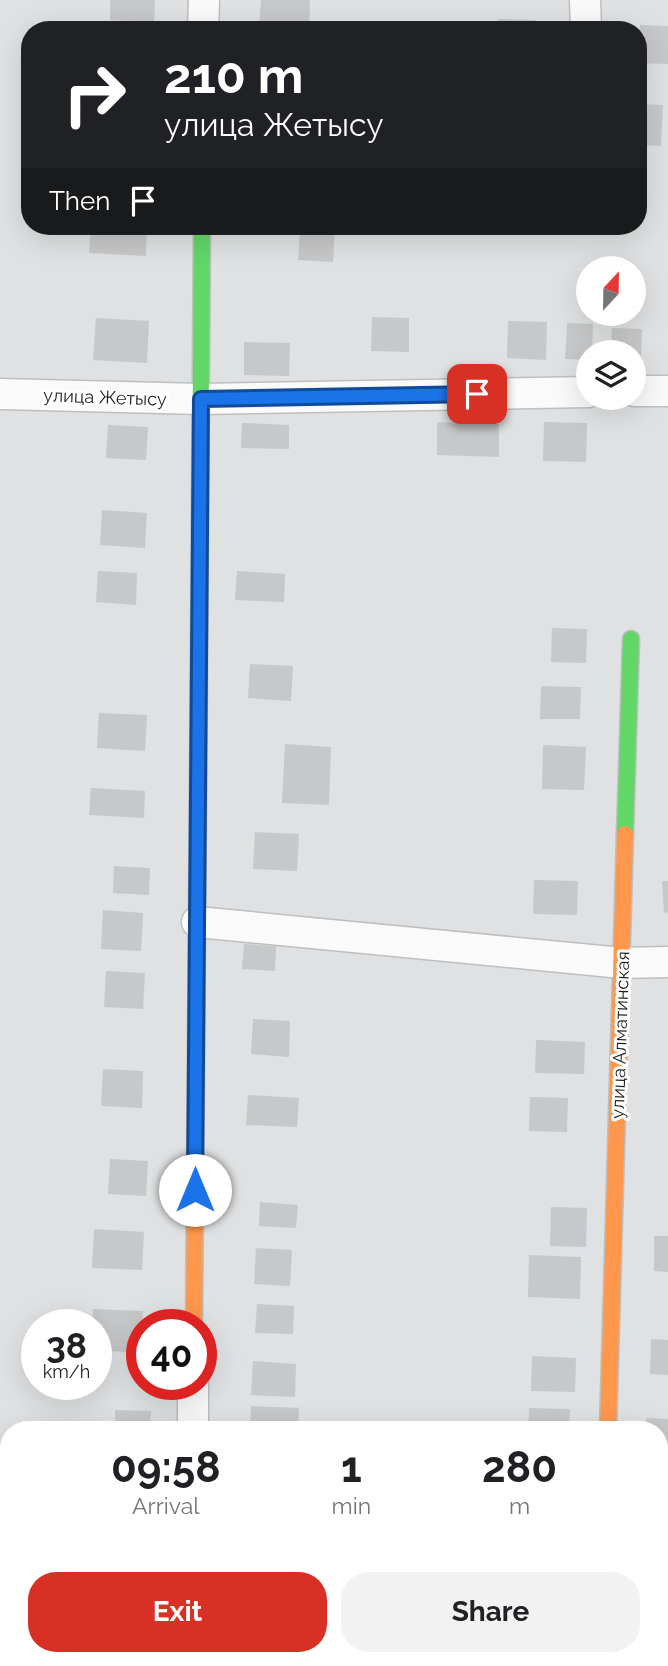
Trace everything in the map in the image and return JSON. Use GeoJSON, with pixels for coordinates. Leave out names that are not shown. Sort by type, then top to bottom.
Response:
{"type":"FeatureCollection","features":[{"type":"Feature","properties":{"kind":"street"},"geometry":{"type":"LineString","coordinates":[[203,21],[204,0]]}},
{"type":"Feature","properties":{"kind":"street"},"geometry":{"type":"LineString","coordinates":[[585,0],[586,21]]}},
{"type":"Feature","properties":{"kind":"street"},"geometry":{"type":"LineString","coordinates":[[194,1309],[202,235]]}},
{"type":"Feature","properties":{"kind":"street"},"geometry":{"type":"LineString","coordinates":[[646,391],[668,391]]}},
{"type":"Feature","properties":{"kind":"street","name":"улица Жетысу"},"geometry":{"type":"LineString","coordinates":[[0,394],[201,399],[576,392]]}},
{"type":"Feature","properties":{"kind":"street","name":"улица Алматинская"},"geometry":{"type":"LineString","coordinates":[[608,1421],[631,639]]}},
{"type":"Feature","properties":{"kind":"street"},"geometry":{"type":"LineString","coordinates":[[197,922],[622,963],[668,962]]}},
{"type":"Feature","properties":{"kind":"street"},"geometry":{"type":"LineString","coordinates":[[193,1400],[193,1421]]}},
{"type":"Feature","properties":{"kind":"building"},"geometry":{"type":"Polygon","coordinates":[[[110,0],[155,0],[154,21],[110,20],[110,0]]]}},
{"type":"Feature","properties":{"kind":"building"},"geometry":{"type":"Polygon","coordinates":[[[261,0],[310,0],[309,21],[259,21],[261,0]]]}},
{"type":"Feature","properties":{"kind":"building"},"geometry":{"type":"Polygon","coordinates":[[[498,19],[536,20],[536,21],[498,19]]]}},
{"type":"Feature","properties":{"kind":"building"},"geometry":{"type":"Polygon","coordinates":[[[647,25],[668,26],[668,64],[647,63],[647,25]]]}},
{"type":"Feature","properties":{"kind":"building"},"geometry":{"type":"Polygon","coordinates":[[[647,104],[663,105],[661,146],[647,145],[647,104]]]}},
{"type":"Feature","properties":{"kind":"building"},"geometry":{"type":"Polygon","coordinates":[[[90,235],[147,235],[146,256],[89,253],[90,235]]]}},
{"type":"Feature","properties":{"kind":"building"},"geometry":{"type":"Polygon","coordinates":[[[299,235],[334,235],[333,262],[298,260],[299,235]]]}},
{"type":"Feature","properties":{"kind":"building"},"geometry":{"type":"Polygon","coordinates":[[[372,317],[409,318],[409,352],[371,351],[372,317]]]}},
{"type":"Feature","properties":{"kind":"building"},"geometry":{"type":"Polygon","coordinates":[[[96,318],[149,321],[147,363],[93,360],[96,318]]]}},
{"type":"Feature","properties":{"kind":"building"},"geometry":{"type":"Polygon","coordinates":[[[508,321],[547,322],[546,360],[507,358],[508,321]]]}},
{"type":"Feature","properties":{"kind":"building"},"geometry":{"type":"Polygon","coordinates":[[[567,323],[593,326],[592,340],[576,340],[576,359],[565,359],[567,323]]]}},
{"type":"Feature","properties":{"kind":"building"},"geometry":{"type":"Polygon","coordinates":[[[612,328],[642,329],[642,340],[612,340],[612,328]]]}},
{"type":"Feature","properties":{"kind":"building"},"geometry":{"type":"Polygon","coordinates":[[[244,342],[290,343],[289,376],[244,375],[244,342]]]}},
{"type":"Feature","properties":{"kind":"building"},"geometry":{"type":"Polygon","coordinates":[[[437,422],[499,424],[499,457],[437,455],[437,422]]]}},
{"type":"Feature","properties":{"kind":"building"},"geometry":{"type":"Polygon","coordinates":[[[544,422],[587,423],[586,462],[543,461],[544,422]]]}},
{"type":"Feature","properties":{"kind":"building"},"geometry":{"type":"Polygon","coordinates":[[[242,423],[289,425],[289,449],[241,448],[242,423]]]}},
{"type":"Feature","properties":{"kind":"building"},"geometry":{"type":"Polygon","coordinates":[[[108,425],[148,427],[146,460],[106,458],[108,425]]]}},
{"type":"Feature","properties":{"kind":"building"},"geometry":{"type":"Polygon","coordinates":[[[102,510],[147,513],[145,548],[100,545],[102,510]]]}},
{"type":"Feature","properties":{"kind":"building"},"geometry":{"type":"Polygon","coordinates":[[[98,571],[137,573],[136,605],[96,602],[98,571]]]}},
{"type":"Feature","properties":{"kind":"building"},"geometry":{"type":"Polygon","coordinates":[[[237,571],[285,574],[284,602],[235,600],[237,571]]]}},
{"type":"Feature","properties":{"kind":"building"},"geometry":{"type":"Polygon","coordinates":[[[552,628],[587,629],[586,663],[551,662],[552,628]]]}},
{"type":"Feature","properties":{"kind":"building"},"geometry":{"type":"Polygon","coordinates":[[[250,664],[293,666],[291,701],[248,698],[250,664]]]}},
{"type":"Feature","properties":{"kind":"building"},"geometry":{"type":"Polygon","coordinates":[[[541,686],[581,687],[580,719],[540,719],[541,686]]]}},
{"type":"Feature","properties":{"kind":"building"},"geometry":{"type":"Polygon","coordinates":[[[99,713],[147,715],[145,751],[97,748],[99,713]]]}},
{"type":"Feature","properties":{"kind":"building"},"geometry":{"type":"Polygon","coordinates":[[[285,744],[331,747],[329,805],[282,803],[285,744]]]}},
{"type":"Feature","properties":{"kind":"building"},"geometry":{"type":"Polygon","coordinates":[[[543,745],[586,747],[584,790],[542,789],[543,745]]]}},
{"type":"Feature","properties":{"kind":"building"},"geometry":{"type":"Polygon","coordinates":[[[91,788],[145,791],[144,818],[89,815],[91,788]]]}},
{"type":"Feature","properties":{"kind":"building"},"geometry":{"type":"Polygon","coordinates":[[[255,832],[299,834],[297,871],[253,869],[255,832]]]}},
{"type":"Feature","properties":{"kind":"building"},"geometry":{"type":"Polygon","coordinates":[[[114,866],[150,868],[149,895],[113,893],[114,866]]]}},
{"type":"Feature","properties":{"kind":"building"},"geometry":{"type":"Polygon","coordinates":[[[534,880],[578,881],[577,915],[533,914],[534,880]]]}},
{"type":"Feature","properties":{"kind":"building"},"geometry":{"type":"Polygon","coordinates":[[[662,881],[668,881],[668,912],[664,913],[662,881]]]}},
{"type":"Feature","properties":{"kind":"building"},"geometry":{"type":"Polygon","coordinates":[[[103,910],[143,913],[141,951],[101,949],[103,910]]]}},
{"type":"Feature","properties":{"kind":"building"},"geometry":{"type":"Polygon","coordinates":[[[244,944],[276,946],[275,971],[242,969],[244,944]]]}},
{"type":"Feature","properties":{"kind":"building"},"geometry":{"type":"Polygon","coordinates":[[[106,971],[145,973],[143,1009],[104,1007],[106,971]]]}},
{"type":"Feature","properties":{"kind":"building"},"geometry":{"type":"Polygon","coordinates":[[[253,1019],[290,1021],[289,1057],[251,1054],[253,1019]]]}},
{"type":"Feature","properties":{"kind":"building"},"geometry":{"type":"Polygon","coordinates":[[[536,1040],[585,1042],[584,1074],[535,1073],[536,1040]]]}},
{"type":"Feature","properties":{"kind":"building"},"geometry":{"type":"Polygon","coordinates":[[[103,1069],[143,1071],[142,1108],[101,1106],[103,1069]]]}},
{"type":"Feature","properties":{"kind":"building"},"geometry":{"type":"Polygon","coordinates":[[[248,1095],[299,1098],[297,1127],[246,1125],[248,1095]]]}},
{"type":"Feature","properties":{"kind":"building"},"geometry":{"type":"Polygon","coordinates":[[[530,1097],[568,1098],[567,1132],[529,1131],[530,1097]]]}},
{"type":"Feature","properties":{"kind":"building"},"geometry":{"type":"Polygon","coordinates":[[[110,1159],[148,1161],[146,1196],[108,1194],[110,1159]]]}},
{"type":"Feature","properties":{"kind":"building"},"geometry":{"type":"Polygon","coordinates":[[[260,1202],[298,1205],[296,1228],[259,1226],[260,1202]]]}},
{"type":"Feature","properties":{"kind":"building"},"geometry":{"type":"Polygon","coordinates":[[[551,1207],[587,1208],[586,1247],[550,1246],[551,1207]]]}},
{"type":"Feature","properties":{"kind":"building"},"geometry":{"type":"Polygon","coordinates":[[[94,1229],[144,1232],[142,1270],[92,1268],[94,1229]]]}},
{"type":"Feature","properties":{"kind":"building"},"geometry":{"type":"Polygon","coordinates":[[[654,1236],[668,1236],[668,1272],[654,1271],[654,1236]]]}},
{"type":"Feature","properties":{"kind":"building"},"geometry":{"type":"Polygon","coordinates":[[[256,1248],[292,1250],[290,1286],[254,1284],[256,1248]]]}},
{"type":"Feature","properties":{"kind":"building"},"geometry":{"type":"Polygon","coordinates":[[[529,1255],[581,1257],[580,1299],[528,1297],[529,1255]]]}},
{"type":"Feature","properties":{"kind":"building"},"geometry":{"type":"Polygon","coordinates":[[[257,1304],[294,1306],[293,1334],[255,1333],[257,1304]]]}},
{"type":"Feature","properties":{"kind":"building"},"geometry":{"type":"Polygon","coordinates":[[[112,1310],[126,1310],[126,1352],[112,1351],[112,1310]]]}},
{"type":"Feature","properties":{"kind":"building"},"geometry":{"type":"Polygon","coordinates":[[[651,1339],[668,1340],[668,1375],[650,1374],[651,1339]]]}},
{"type":"Feature","properties":{"kind":"building"},"geometry":{"type":"Polygon","coordinates":[[[532,1356],[576,1358],[575,1392],[531,1391],[532,1356]]]}},
{"type":"Feature","properties":{"kind":"building"},"geometry":{"type":"Polygon","coordinates":[[[253,1361],[296,1364],[295,1397],[251,1395],[253,1361]]]}},
{"type":"Feature","properties":{"kind":"building"},"geometry":{"type":"Polygon","coordinates":[[[251,1406],[299,1408],[298,1421],[250,1421],[251,1406]]]}},
{"type":"Feature","properties":{"kind":"building"},"geometry":{"type":"Polygon","coordinates":[[[529,1408],[570,1409],[569,1421],[528,1421],[529,1408]]]}},
{"type":"Feature","properties":{"kind":"building"},"geometry":{"type":"Polygon","coordinates":[[[115,1410],[151,1411],[150,1421],[115,1421],[115,1410]]]}},
{"type":"Feature","properties":{"kind":"building"},"geometry":{"type":"Polygon","coordinates":[[[646,1418],[668,1419],[668,1421],[646,1421],[646,1418]]]}},
{"type":"Feature","properties":{"kind":"traffic: fast"},"geometry":{"type":"LineString","coordinates":[[198,789],[202,235]]}},
{"type":"Feature","properties":{"kind":"traffic: fast"},"geometry":{"type":"LineString","coordinates":[[625,834],[631,639]]}},
{"type":"Feature","properties":{"kind":"traffic: slow"},"geometry":{"type":"LineString","coordinates":[[194,1309],[198,789]]}},
{"type":"Feature","properties":{"kind":"traffic: slow"},"geometry":{"type":"LineString","coordinates":[[608,1421],[625,834]]}},
{"type":"Feature","properties":{"kind":"route"},"geometry":{"type":"LineString","coordinates":[[195,1190],[201,399],[477,394]]}}]}
